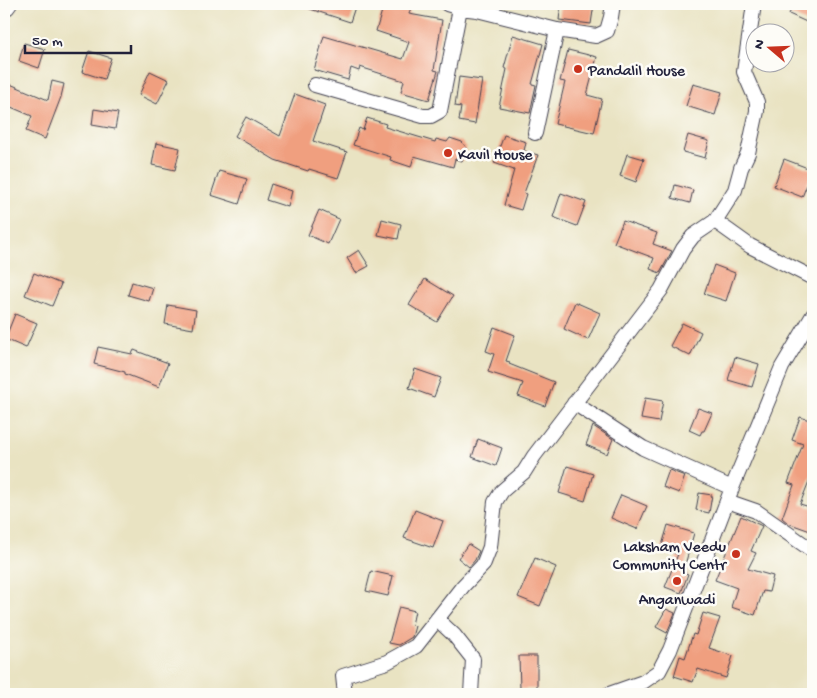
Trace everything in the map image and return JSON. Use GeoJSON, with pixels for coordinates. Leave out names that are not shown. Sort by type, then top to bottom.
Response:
{"type":"FeatureCollection","features":[{"type":"Feature","properties":{"kind":"street"},"geometry":{"type":"LineString","coordinates":[[315,85],[423,116],[431,116],[440,111],[453,6],[557,30],[596,36],[607,31],[613,4]]}},
{"type":"Feature","properties":{"kind":"street"},"geometry":{"type":"LineString","coordinates":[[345,694],[343,676],[387,662],[416,646],[482,565],[490,547],[495,502],[502,491],[524,472],[534,456],[661,290],[683,249],[693,236],[715,222],[735,190],[741,168],[748,154],[757,111],[757,102],[744,72],[754,4]]}},
{"type":"Feature","properties":{"kind":"street"},"geometry":{"type":"LineString","coordinates":[[535,133],[557,30]]}},
{"type":"Feature","properties":{"kind":"street"},"geometry":{"type":"LineString","coordinates":[[715,222],[750,246],[813,278]]}},
{"type":"Feature","properties":{"kind":"street"},"geometry":{"type":"LineString","coordinates":[[609,694],[643,682],[659,671],[670,650],[782,367],[813,315]]}},
{"type":"Feature","properties":{"kind":"street"},"geometry":{"type":"LineString","coordinates":[[574,403],[643,448],[756,511],[813,552]]}},
{"type":"Feature","properties":{"kind":"street"},"geometry":{"type":"LineString","coordinates":[[437,619],[454,635],[473,660],[471,694]]}},
{"type":"Feature","properties":{"kind":"building"},"geometry":{"type":"Polygon","coordinates":[[[302,4],[356,4],[350,22],[301,6],[302,4]]]}},
{"type":"Feature","properties":{"kind":"building"},"geometry":{"type":"Polygon","coordinates":[[[384,4],[400,4],[411,7],[409,14],[442,20],[434,70],[438,71],[429,100],[401,92],[404,81],[360,67],[359,71],[351,68],[348,80],[314,70],[324,36],[403,59],[409,42],[376,31],[384,4]]]}},
{"type":"Feature","properties":{"kind":"building"},"geometry":{"type":"Polygon","coordinates":[[[561,4],[594,4],[591,24],[559,20],[561,4]]]}},
{"type":"Feature","properties":{"kind":"building"},"geometry":{"type":"Polygon","coordinates":[[[794,4],[813,4],[813,25],[789,14],[794,4]]]}},
{"type":"Feature","properties":{"kind":"building"},"geometry":{"type":"Polygon","coordinates":[[[513,35],[543,44],[532,84],[536,85],[530,113],[499,107],[507,69],[504,68],[513,35]]]}},
{"type":"Feature","properties":{"kind":"building"},"geometry":{"type":"Polygon","coordinates":[[[24,43],[45,49],[39,68],[19,61],[24,43]]]}},
{"type":"Feature","properties":{"kind":"building"},"geometry":{"type":"Polygon","coordinates":[[[568,50],[597,57],[587,95],[602,99],[594,133],[555,124],[565,82],[560,81],[568,50]]]}},
{"type":"Feature","properties":{"kind":"building"},"geometry":{"type":"Polygon","coordinates":[[[89,51],[111,58],[104,79],[82,72],[89,51]]]}},
{"type":"Feature","properties":{"kind":"building"},"geometry":{"type":"Polygon","coordinates":[[[150,71],[169,80],[157,104],[139,95],[150,71]]]}},
{"type":"Feature","properties":{"kind":"building"},"geometry":{"type":"Polygon","coordinates":[[[459,77],[482,80],[475,124],[459,121],[461,107],[455,106],[459,77]]]}},
{"type":"Feature","properties":{"kind":"building"},"geometry":{"type":"Polygon","coordinates":[[[52,81],[64,84],[45,139],[26,131],[32,116],[4,104],[4,98],[10,84],[48,100],[52,81]]]}},
{"type":"Feature","properties":{"kind":"building"},"geometry":{"type":"Polygon","coordinates":[[[693,84],[722,92],[715,115],[686,106],[693,84]]]}},
{"type":"Feature","properties":{"kind":"building"},"geometry":{"type":"Polygon","coordinates":[[[295,94],[325,105],[313,141],[347,152],[338,178],[309,169],[308,171],[275,160],[235,136],[246,117],[280,136],[295,94]]]}},
{"type":"Feature","properties":{"kind":"building"},"geometry":{"type":"Polygon","coordinates":[[[94,109],[118,113],[115,129],[92,125],[94,109]]]}},
{"type":"Feature","properties":{"kind":"building"},"geometry":{"type":"Polygon","coordinates":[[[367,118],[386,124],[385,127],[435,142],[436,139],[447,142],[450,138],[462,142],[466,147],[462,161],[455,159],[453,167],[414,156],[411,167],[390,160],[391,157],[353,145],[359,128],[363,130],[367,118]]]}},
{"type":"Feature","properties":{"kind":"building"},"geometry":{"type":"Polygon","coordinates":[[[504,135],[526,142],[524,151],[538,155],[524,193],[526,194],[521,210],[504,205],[514,170],[494,163],[504,135]]]}},
{"type":"Feature","properties":{"kind":"building"},"geometry":{"type":"Polygon","coordinates":[[[688,135],[709,141],[705,158],[683,152],[688,135]]]}},
{"type":"Feature","properties":{"kind":"building"},"geometry":{"type":"Polygon","coordinates":[[[156,143],[180,148],[175,170],[152,165],[156,143]]]}},
{"type":"Feature","properties":{"kind":"building"},"geometry":{"type":"Polygon","coordinates":[[[627,154],[644,159],[636,182],[620,176],[627,154]]]}},
{"type":"Feature","properties":{"kind":"building"},"geometry":{"type":"Polygon","coordinates":[[[784,159],[813,170],[802,197],[774,186],[784,159]]]}},
{"type":"Feature","properties":{"kind":"building"},"geometry":{"type":"Polygon","coordinates":[[[219,171],[247,179],[239,204],[211,195],[219,171]]]}},
{"type":"Feature","properties":{"kind":"building"},"geometry":{"type":"Polygon","coordinates":[[[271,184],[292,191],[288,207],[266,200],[271,184]]]}},
{"type":"Feature","properties":{"kind":"building"},"geometry":{"type":"Polygon","coordinates":[[[675,185],[693,190],[690,203],[672,198],[675,185]]]}},
{"type":"Feature","properties":{"kind":"building"},"geometry":{"type":"Polygon","coordinates":[[[561,193],[586,202],[577,226],[553,217],[561,193]]]}},
{"type":"Feature","properties":{"kind":"building"},"geometry":{"type":"Polygon","coordinates":[[[319,210],[339,219],[328,244],[308,235],[319,210]]]}},
{"type":"Feature","properties":{"kind":"building"},"geometry":{"type":"Polygon","coordinates":[[[382,219],[401,224],[398,239],[378,235],[382,219]]]}},
{"type":"Feature","properties":{"kind":"building"},"geometry":{"type":"Polygon","coordinates":[[[623,221],[657,233],[653,244],[672,251],[660,273],[650,269],[654,258],[614,243],[623,221]]]}},
{"type":"Feature","properties":{"kind":"building"},"geometry":{"type":"Polygon","coordinates":[[[359,250],[369,266],[356,273],[347,258],[359,250]]]}},
{"type":"Feature","properties":{"kind":"building"},"geometry":{"type":"Polygon","coordinates":[[[714,265],[735,273],[726,301],[704,294],[714,265]]]}},
{"type":"Feature","properties":{"kind":"building"},"geometry":{"type":"Polygon","coordinates":[[[34,273],[61,284],[52,306],[25,295],[34,273]]]}},
{"type":"Feature","properties":{"kind":"building"},"geometry":{"type":"Polygon","coordinates":[[[425,279],[453,296],[437,322],[409,305],[425,279]]]}},
{"type":"Feature","properties":{"kind":"building"},"geometry":{"type":"Polygon","coordinates":[[[132,282],[153,288],[149,301],[128,295],[132,282]]]}},
{"type":"Feature","properties":{"kind":"building"},"geometry":{"type":"Polygon","coordinates":[[[575,302],[600,313],[588,340],[564,329],[575,302]]]}},
{"type":"Feature","properties":{"kind":"building"},"geometry":{"type":"Polygon","coordinates":[[[168,305],[196,310],[193,329],[165,324],[168,305]]]}},
{"type":"Feature","properties":{"kind":"building"},"geometry":{"type":"Polygon","coordinates":[[[15,314],[37,323],[26,348],[5,339],[15,314]]]}},
{"type":"Feature","properties":{"kind":"building"},"geometry":{"type":"Polygon","coordinates":[[[682,323],[701,332],[690,356],[670,346],[682,323]]]}},
{"type":"Feature","properties":{"kind":"building"},"geometry":{"type":"Polygon","coordinates":[[[494,327],[515,335],[506,361],[510,362],[509,364],[554,382],[545,406],[518,396],[523,383],[488,372],[494,354],[486,351],[494,327]]]}},
{"type":"Feature","properties":{"kind":"building"},"geometry":{"type":"Polygon","coordinates":[[[98,347],[132,354],[134,350],[168,363],[159,387],[125,374],[125,372],[94,364],[98,347]]]}},
{"type":"Feature","properties":{"kind":"building"},"geometry":{"type":"Polygon","coordinates":[[[735,357],[759,364],[752,387],[728,380],[735,357]]]}},
{"type":"Feature","properties":{"kind":"building"},"geometry":{"type":"Polygon","coordinates":[[[415,369],[441,378],[434,397],[409,388],[415,369]]]}},
{"type":"Feature","properties":{"kind":"building"},"geometry":{"type":"Polygon","coordinates":[[[645,398],[663,401],[659,422],[641,419],[645,398]]]}},
{"type":"Feature","properties":{"kind":"building"},"geometry":{"type":"Polygon","coordinates":[[[698,408],[712,413],[704,431],[700,435],[689,430],[698,408]]]}},
{"type":"Feature","properties":{"kind":"building"},"geometry":{"type":"Polygon","coordinates":[[[800,417],[813,421],[813,471],[800,504],[813,508],[813,532],[788,523],[782,518],[794,485],[788,483],[803,444],[792,440],[800,417]]]}},
{"type":"Feature","properties":{"kind":"building"},"geometry":{"type":"Polygon","coordinates":[[[593,426],[613,439],[607,454],[586,445],[593,426]]]}},
{"type":"Feature","properties":{"kind":"building"},"geometry":{"type":"Polygon","coordinates":[[[478,439],[502,448],[496,466],[472,457],[478,439]]]}},
{"type":"Feature","properties":{"kind":"building"},"geometry":{"type":"Polygon","coordinates":[[[567,466],[593,474],[585,501],[559,493],[567,466]]]}},
{"type":"Feature","properties":{"kind":"building"},"geometry":{"type":"Polygon","coordinates":[[[669,470],[685,476],[679,493],[663,487],[669,470]]]}},
{"type":"Feature","properties":{"kind":"building"},"geometry":{"type":"Polygon","coordinates":[[[699,493],[712,495],[709,513],[696,510],[699,493]]]}},
{"type":"Feature","properties":{"kind":"building"},"geometry":{"type":"Polygon","coordinates":[[[621,495],[647,506],[637,529],[611,518],[621,495]]]}},
{"type":"Feature","properties":{"kind":"building"},"geometry":{"type":"Polygon","coordinates":[[[415,510],[443,521],[433,548],[404,538],[415,510]]]}},
{"type":"Feature","properties":{"kind":"building"},"geometry":{"type":"Polygon","coordinates":[[[741,516],[762,526],[751,551],[756,553],[748,569],[773,576],[769,592],[763,591],[755,615],[731,607],[737,588],[715,580],[741,516]]]}},
{"type":"Feature","properties":{"kind":"building"},"geometry":{"type":"Polygon","coordinates":[[[668,525],[694,533],[683,572],[688,574],[681,593],[665,587],[678,554],[661,549],[668,525]]]}},
{"type":"Feature","properties":{"kind":"building"},"geometry":{"type":"Polygon","coordinates":[[[468,544],[479,551],[469,567],[458,558],[468,544]]]}},
{"type":"Feature","properties":{"kind":"building"},"geometry":{"type":"Polygon","coordinates":[[[535,558],[556,567],[540,606],[518,597],[535,558]]]}},
{"type":"Feature","properties":{"kind":"building"},"geometry":{"type":"Polygon","coordinates":[[[371,571],[393,576],[388,596],[366,591],[371,571]]]}},
{"type":"Feature","properties":{"kind":"building"},"geometry":{"type":"Polygon","coordinates":[[[399,607],[415,611],[412,625],[415,626],[412,637],[399,645],[389,643],[399,607]]]}},
{"type":"Feature","properties":{"kind":"building"},"geometry":{"type":"Polygon","coordinates":[[[666,609],[675,613],[667,633],[656,627],[666,609]]]}},
{"type":"Feature","properties":{"kind":"building"},"geometry":{"type":"Polygon","coordinates":[[[703,613],[720,618],[709,648],[733,656],[726,678],[698,669],[693,682],[674,676],[680,656],[685,658],[693,634],[696,635],[703,613]]]}},
{"type":"Feature","properties":{"kind":"building"},"geometry":{"type":"Polygon","coordinates":[[[519,656],[537,656],[537,689],[520,689],[519,656]]]}},
{"type":"Feature","properties":{"kind":"place","name":"Pandalil House"},"geometry":{"type":"Point","coordinates":[578,69]}},
{"type":"Feature","properties":{"kind":"place","name":"Kavil House"},"geometry":{"type":"Point","coordinates":[448,153]}},
{"type":"Feature","properties":{"kind":"place","name":"Laksham Veedu Community Centr"},"geometry":{"type":"Point","coordinates":[736,554]}},
{"type":"Feature","properties":{"kind":"place","name":"Anganwadi"},"geometry":{"type":"Point","coordinates":[677,581]}}]}
